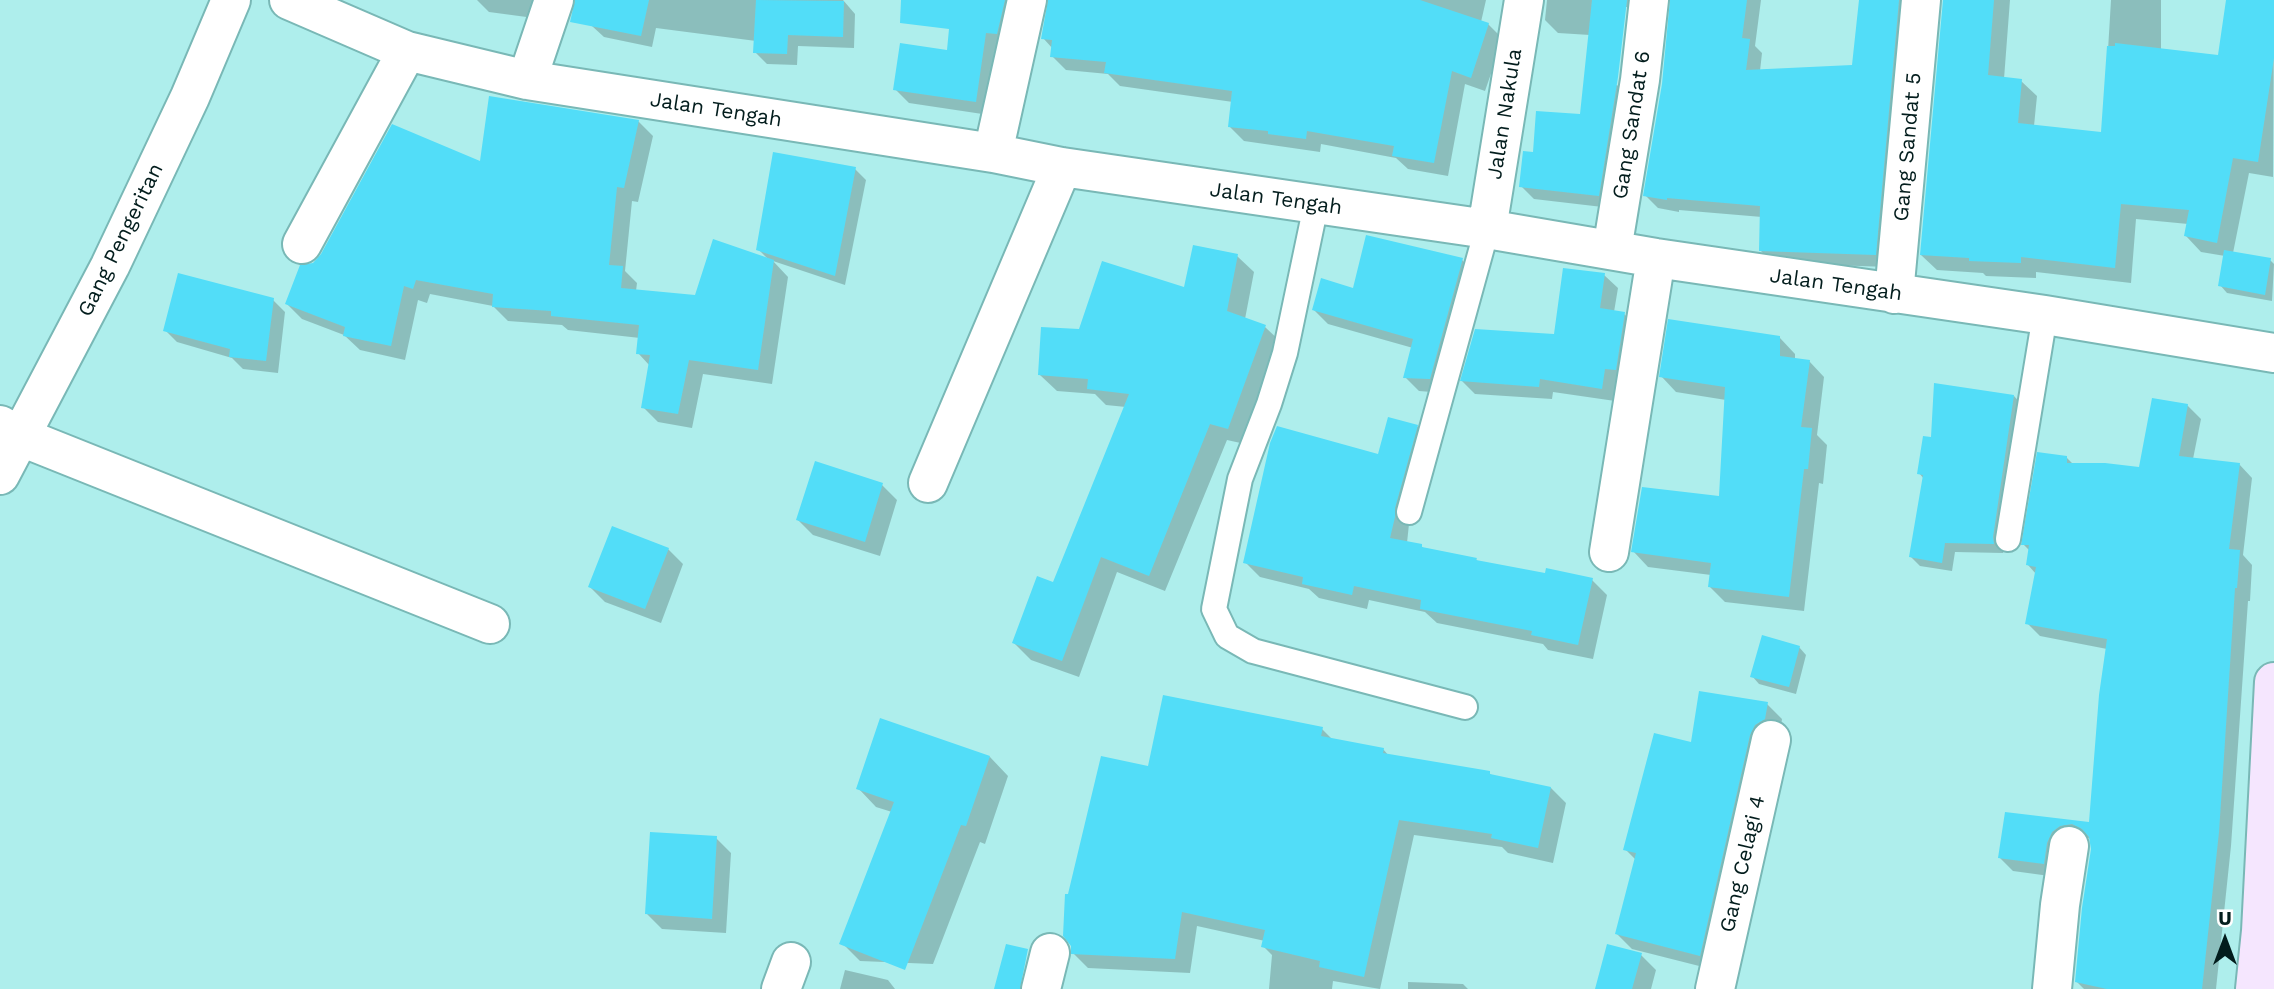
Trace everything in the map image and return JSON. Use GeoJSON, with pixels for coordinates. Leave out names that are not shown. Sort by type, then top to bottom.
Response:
{"type":"FeatureCollection","features":[{"type":"Feature","properties":{"kind":"street","name":"Gang Pengeritan"},"geometry":{"type":"LineString","coordinates":[[0,475],[10,430],[110,266],[190,97],[231,0]]}},
{"type":"Feature","properties":{"kind":"street"},"geometry":{"type":"LineString","coordinates":[[527,80],[554,0]]}},
{"type":"Feature","properties":{"kind":"street"},"geometry":{"type":"LineString","coordinates":[[993,153],[1027,0]]}},
{"type":"Feature","properties":{"kind":"street","name":"Jalan Nakula"},"geometry":{"type":"LineString","coordinates":[[1487,229],[1524,0]]}},
{"type":"Feature","properties":{"kind":"street","name":"Gang Sandat 6"},"geometry":{"type":"LineString","coordinates":[[1612,250],[1640,80],[1648,0]]}},
{"type":"Feature","properties":{"kind":"street","name":"Gang Sandat 5"},"geometry":{"type":"LineString","coordinates":[[1894,294],[1921,0]]}},
{"type":"Feature","properties":{"kind":"street","name":"Jalan Tengah"},"geometry":{"type":"LineString","coordinates":[[292,1],[407,51],[527,80],[993,153],[1062,167],[1487,229],[1656,258],[2045,315],[2274,353]]}},
{"type":"Feature","properties":{"kind":"street"},"geometry":{"type":"LineString","coordinates":[[302,244],[407,51]]}},
{"type":"Feature","properties":{"kind":"street"},"geometry":{"type":"LineString","coordinates":[[928,483],[1062,167]]}},
{"type":"Feature","properties":{"kind":"street"},"geometry":{"type":"LineString","coordinates":[[1609,552],[1656,258]]}},
{"type":"Feature","properties":{"kind":"street"},"geometry":{"type":"LineString","coordinates":[[10,430],[490,624]]}},
{"type":"Feature","properties":{"kind":"street"},"geometry":{"type":"LineString","coordinates":[[2255,989],[2261,931],[2274,682]]}},
{"type":"Feature","properties":{"kind":"street","name":"Gang Celagi 4"},"geometry":{"type":"LineString","coordinates":[[1715,989],[1771,740]]}},
{"type":"Feature","properties":{"kind":"street"},"geometry":{"type":"LineString","coordinates":[[2053,989],[2060,905],[2070,846]]}},
{"type":"Feature","properties":{"kind":"lane"},"geometry":{"type":"LineString","coordinates":[[1316,205],[1285,353],[1240,479],[1214,609],[1227,636],[1253,651],[1465,707]]}},
{"type":"Feature","properties":{"kind":"lane"},"geometry":{"type":"LineString","coordinates":[[1409,512],[1487,229]]}},
{"type":"Feature","properties":{"kind":"lane"},"geometry":{"type":"LineString","coordinates":[[2008,539],[2045,315]]}},
{"type":"Feature","properties":{"kind":"building"},"geometry":{"type":"Polygon","coordinates":[[[575,0],[649,0],[641,36],[570,22],[575,0]]]}},
{"type":"Feature","properties":{"kind":"building"},"geometry":{"type":"Polygon","coordinates":[[[756,0],[844,1],[843,37],[788,35],[787,54],[753,53],[756,0]]]}},
{"type":"Feature","properties":{"kind":"building"},"geometry":{"type":"Polygon","coordinates":[[[901,0],[1005,0],[997,34],[986,33],[976,102],[893,90],[900,43],[947,50],[949,29],[900,23],[901,0]]]}},
{"type":"Feature","properties":{"kind":"building"},"geometry":{"type":"Polygon","coordinates":[[[1048,0],[1420,0],[1489,23],[1471,78],[1452,71],[1434,163],[1392,156],[1394,146],[1307,131],[1306,139],[1268,134],[1268,131],[1228,127],[1232,91],[1104,73],[1106,62],[1050,57],[1052,40],[1041,39],[1048,0]]]}},
{"type":"Feature","properties":{"kind":"building"},"geometry":{"type":"Polygon","coordinates":[[[1592,0],[1627,0],[1599,196],[1519,187],[1523,151],[1533,152],[1536,111],[1580,114],[1592,0]]]}},
{"type":"Feature","properties":{"kind":"building"},"geometry":{"type":"Polygon","coordinates":[[[1670,0],[1747,0],[1742,38],[1750,39],[1746,70],[1852,65],[1859,0],[1899,0],[1876,255],[1759,251],[1760,206],[1643,196],[1662,84],[1670,0]]]}},
{"type":"Feature","properties":{"kind":"building"},"geometry":{"type":"Polygon","coordinates":[[[1943,0],[1994,0],[1988,75],[2022,79],[2018,123],[2101,132],[2107,46],[2115,46],[2115,43],[2218,55],[2226,0],[2274,0],[2274,58],[2258,162],[2233,158],[2217,243],[2184,236],[2189,210],[2121,204],[2115,268],[2021,257],[2021,263],[1969,261],[1969,258],[1920,255],[1943,0]]]}},
{"type":"Feature","properties":{"kind":"building"},"geometry":{"type":"Polygon","coordinates":[[[489,96],[639,120],[624,188],[617,187],[609,265],[623,266],[621,288],[695,295],[713,239],[774,260],[758,370],[689,360],[678,414],[641,408],[650,355],[636,354],[639,325],[551,316],[551,311],[492,307],[493,294],[416,280],[413,289],[404,286],[391,346],[343,336],[345,327],[285,304],[300,265],[313,263],[321,254],[392,124],[480,161],[489,96]]]}},
{"type":"Feature","properties":{"kind":"building"},"geometry":{"type":"Polygon","coordinates":[[[773,152],[856,167],[835,276],[756,250],[773,152]]]}},
{"type":"Feature","properties":{"kind":"building"},"geometry":{"type":"Polygon","coordinates":[[[1366,235],[1463,258],[1430,379],[1403,378],[1413,339],[1312,310],[1321,278],[1353,288],[1366,235]]]}},
{"type":"Feature","properties":{"kind":"building"},"geometry":{"type":"Polygon","coordinates":[[[1193,245],[1238,254],[1227,311],[1266,325],[1228,429],[1210,424],[1149,576],[1101,557],[1062,661],[1012,643],[1037,576],[1053,582],[1129,394],[1087,389],[1088,379],[1038,375],[1041,327],[1079,329],[1102,261],[1184,287],[1193,245]]]}},
{"type":"Feature","properties":{"kind":"building"},"geometry":{"type":"Polygon","coordinates":[[[2224,250],[2271,258],[2265,295],[2218,286],[2224,250]]]}},
{"type":"Feature","properties":{"kind":"building"},"geometry":{"type":"Polygon","coordinates":[[[1563,268],[1605,273],[1600,308],[1625,312],[1616,370],[1605,369],[1602,389],[1540,379],[1539,387],[1460,381],[1475,329],[1554,334],[1563,268]]]}},
{"type":"Feature","properties":{"kind":"building"},"geometry":{"type":"Polygon","coordinates":[[[178,273],[274,298],[266,361],[229,357],[230,349],[163,331],[178,273]]]}},
{"type":"Feature","properties":{"kind":"building"},"geometry":{"type":"Polygon","coordinates":[[[1668,319],[1780,336],[1780,356],[1810,360],[1801,427],[1812,428],[1808,469],[1804,469],[1789,597],[1708,587],[1711,563],[1631,552],[1642,487],[1719,496],[1725,387],[1659,377],[1668,319]]]}},
{"type":"Feature","properties":{"kind":"building"},"geometry":{"type":"Polygon","coordinates":[[[1934,383],[2014,395],[1994,544],[1945,543],[1942,563],[1909,557],[1923,475],[1917,474],[1923,436],[1931,437],[1934,383]]]}},
{"type":"Feature","properties":{"kind":"building"},"geometry":{"type":"Polygon","coordinates":[[[2152,398],[2188,404],[2179,456],[2240,463],[2229,549],[2240,550],[2235,588],[2219,832],[2202,989],[2107,989],[2075,982],[2091,849],[2089,837],[2082,829],[2072,824],[2060,826],[2052,832],[2047,843],[2044,864],[1998,858],[2005,812],[2089,822],[2099,695],[2107,639],[2025,624],[2036,567],[2026,565],[2029,545],[2021,545],[2037,452],[2067,456],[2067,463],[2105,463],[2139,467],[2152,398]]]}},
{"type":"Feature","properties":{"kind":"building"},"geometry":{"type":"Polygon","coordinates":[[[1388,417],[1418,425],[1395,508],[1390,538],[1477,558],[1476,560],[1545,573],[1546,568],[1593,578],[1578,645],[1531,635],[1532,631],[1420,609],[1421,600],[1354,586],[1352,595],[1302,584],[1303,577],[1243,563],[1270,443],[1277,426],[1378,454],[1388,417]]]}},
{"type":"Feature","properties":{"kind":"building"},"geometry":{"type":"Polygon","coordinates":[[[815,461],[883,483],[865,542],[796,520],[815,461]]]}},
{"type":"Feature","properties":{"kind":"building"},"geometry":{"type":"Polygon","coordinates":[[[612,526],[669,548],[645,609],[588,587],[612,526]]]}},
{"type":"Feature","properties":{"kind":"building"},"geometry":{"type":"Polygon","coordinates":[[[1762,635],[1800,646],[1789,687],[1750,677],[1762,635]]]}},
{"type":"Feature","properties":{"kind":"building"},"geometry":{"type":"Polygon","coordinates":[[[1699,691],[1768,702],[1765,719],[1755,725],[1750,735],[1700,956],[1615,934],[1636,853],[1623,850],[1654,733],[1691,742],[1699,691]]]}},
{"type":"Feature","properties":{"kind":"building"},"geometry":{"type":"Polygon","coordinates":[[[1163,695],[1323,727],[1321,736],[1384,748],[1383,753],[1490,771],[1490,774],[1551,787],[1538,848],[1491,838],[1492,834],[1399,820],[1364,977],[1319,967],[1320,961],[1261,947],[1265,930],[1182,912],[1175,959],[1071,954],[1071,946],[1063,936],[1065,894],[1068,894],[1101,756],[1148,766],[1163,695]]]}},
{"type":"Feature","properties":{"kind":"building"},"geometry":{"type":"Polygon","coordinates":[[[880,718],[990,756],[966,826],[961,825],[905,970],[839,944],[894,802],[856,789],[880,718]]]}},
{"type":"Feature","properties":{"kind":"building"},"geometry":{"type":"Polygon","coordinates":[[[650,832],[717,836],[712,919],[645,914],[650,832]]]}},
{"type":"Feature","properties":{"kind":"building"},"geometry":{"type":"Polygon","coordinates":[[[1006,944],[1028,949],[1020,989],[994,989],[1006,944]]]}},
{"type":"Feature","properties":{"kind":"building"},"geometry":{"type":"Polygon","coordinates":[[[1607,944],[1642,953],[1632,989],[1595,989],[1607,944]]]}}]}
